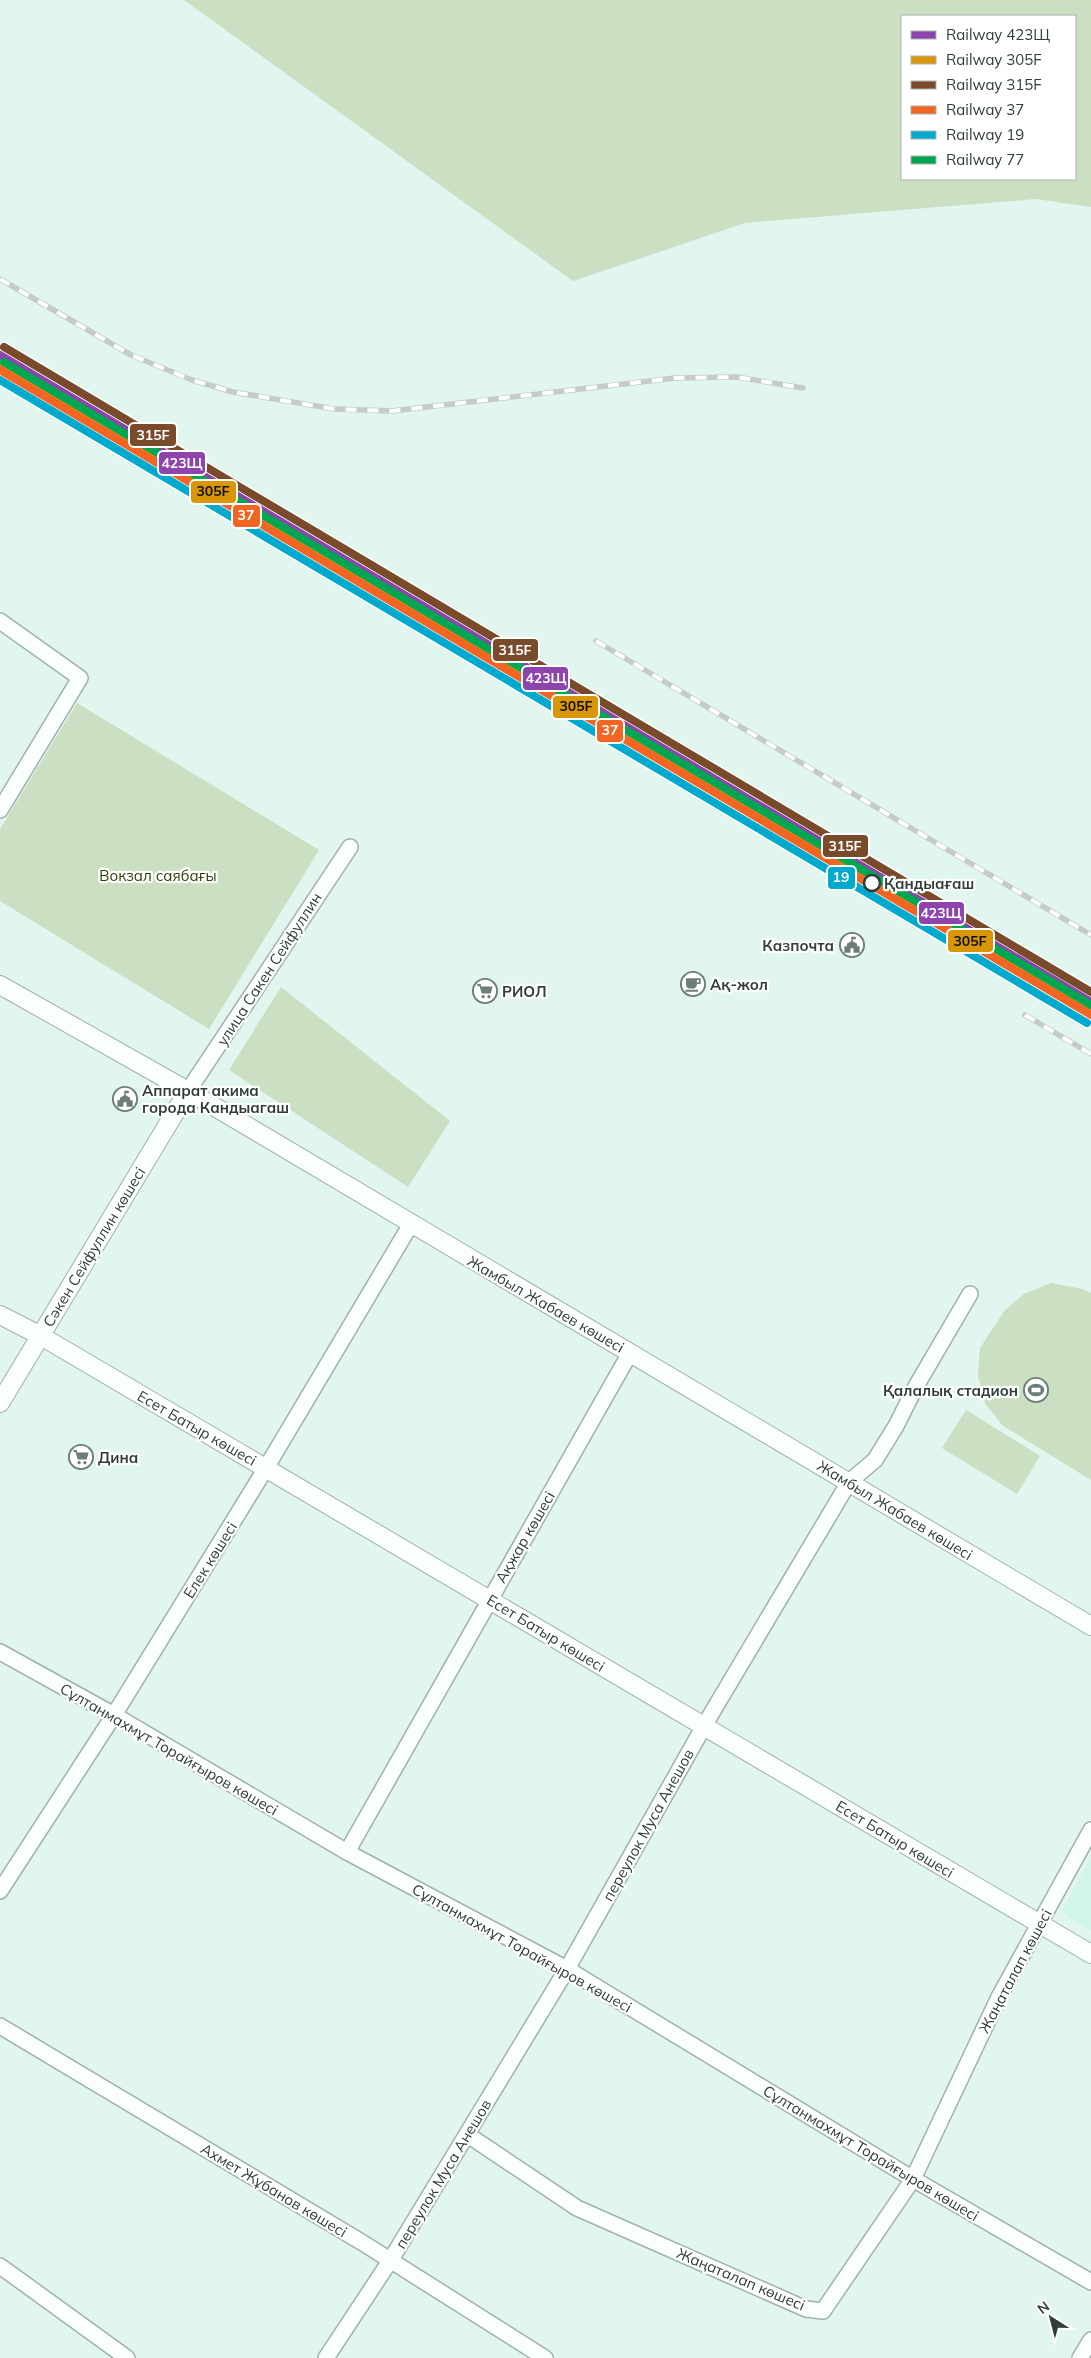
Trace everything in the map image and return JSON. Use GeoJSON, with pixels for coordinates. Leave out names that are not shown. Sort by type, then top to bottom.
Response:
{"type":"FeatureCollection","features":[{"type":"Feature","properties":{"kind":"street"},"geometry":{"type":"LineString","coordinates":[[0,621],[80,678],[0,810]]}},
{"type":"Feature","properties":{"kind":"street","name":"улица Сакен Сейфуллин"},"geometry":{"type":"LineString","coordinates":[[188,1091],[350,847]]}},
{"type":"Feature","properties":{"kind":"street","name":"Жамбыл Жабаев көшесі"},"geometry":{"type":"LineString","coordinates":[[0,985],[188,1091],[1091,1626]]}},
{"type":"Feature","properties":{"kind":"street","name":"Сәкен Сейфуллин көшесі"},"geometry":{"type":"LineString","coordinates":[[0,1403],[188,1091]]}},
{"type":"Feature","properties":{"kind":"street","name":"Елек көшесі"},"geometry":{"type":"LineString","coordinates":[[0,1891],[114,1716],[266,1468],[412,1224]]}},
{"type":"Feature","properties":{"kind":"street","name":"переулок Муса Анешов"},"geometry":{"type":"LineString","coordinates":[[326,2358],[390,2261],[567,1969],[704,1726],[849,1482],[875,1460],[970,1294]]}},
{"type":"Feature","properties":{"kind":"street","name":"Есет Батыр көшесі"},"geometry":{"type":"LineString","coordinates":[[0,1314],[41,1336],[1091,1954]]}},
{"type":"Feature","properties":{"kind":"street","name":"Ақжар көшесі"},"geometry":{"type":"LineString","coordinates":[[347,1852],[630,1353]]}},
{"type":"Feature","properties":{"kind":"street","name":"Сұлтанмахмұт Торайғыров көшесі"},"geometry":{"type":"LineString","coordinates":[[0,1652],[347,1852],[567,1969],[913,2179],[1091,2282]]}},
{"type":"Feature","properties":{"kind":"street","name":"Жаңаталап көшесі"},"geometry":{"type":"LineString","coordinates":[[468,2134],[577,2208],[806,2308],[823,2311],[913,2179],[999,1997],[1091,1830]]}},
{"type":"Feature","properties":{"kind":"street","name":"Ахмет Жұбанов көшесі"},"geometry":{"type":"LineString","coordinates":[[0,2026],[390,2261],[545,2358]]}},
{"type":"Feature","properties":{"kind":"street"},"geometry":{"type":"LineString","coordinates":[[0,2266],[127,2358]]}},
{"type":"Feature","properties":{"kind":"street"},"geometry":{"type":"LineString","coordinates":[[1080,2358],[1091,2340]]}},
{"type":"Feature","properties":{"kind":"shaded area"},"geometry":{"type":"Polygon","coordinates":[[[1091,1857],[1091,1930],[1061,1912],[1091,1857]]]}},
{"type":"Feature","properties":{"kind":"green space"},"geometry":{"type":"Polygon","coordinates":[[[184,0],[1091,0],[1091,207],[1036,199],[745,223],[573,281],[184,0]]]}},
{"type":"Feature","properties":{"kind":"green space","name":"Вокзал саябағы"},"geometry":{"type":"Polygon","coordinates":[[[77,703],[319,850],[209,1029],[0,901],[0,829],[77,703]]]}},
{"type":"Feature","properties":{"kind":"green space"},"geometry":{"type":"Polygon","coordinates":[[[281,987],[450,1121],[408,1187],[229,1070],[281,987]]]}},
{"type":"Feature","properties":{"kind":"green space","name":"Қалалық стадион"},"geometry":{"type":"Polygon","coordinates":[[[1051,1283],[1083,1289],[1091,1293],[1091,1480],[1002,1425],[985,1403],[978,1376],[980,1348],[1005,1310],[1024,1294],[1051,1283]]]}},
{"type":"Feature","properties":{"kind":"green space"},"geometry":{"type":"Polygon","coordinates":[[[966,1410],[1040,1456],[1017,1494],[942,1448],[966,1410]]]}},
{"type":"Feature","properties":{"kind":"railway"},"geometry":{"type":"LineString","coordinates":[[0,279],[131,355],[192,380],[233,392],[334,409],[392,411],[675,378],[737,377],[803,388]]}},
{"type":"Feature","properties":{"kind":"railway"},"geometry":{"type":"LineString","coordinates":[[200,474],[331,541],[1091,991]]}},
{"type":"Feature","properties":{"kind":"railway"},"geometry":{"type":"LineString","coordinates":[[596,641],[1091,935]]}},
{"type":"Feature","properties":{"kind":"railway"},"geometry":{"type":"LineString","coordinates":[[1025,1015],[1091,1054]]}},
{"type":"Feature","properties":{"kind":"rail line","name":"315F"},"geometry":{"type":"LineString","coordinates":[[4,347],[1091,992]]}},
{"type":"Feature","properties":{"kind":"rail line","name":"423Щ"},"geometry":{"type":"LineString","coordinates":[[0,355],[1091,1002]]}},
{"type":"Feature","properties":{"kind":"rail line","name":"77"},"geometry":{"type":"LineString","coordinates":[[4,362],[1091,1005]]}},
{"type":"Feature","properties":{"kind":"rail line","name":"305F"},"geometry":{"type":"LineString","coordinates":[[0,365],[1087,1010]]}},
{"type":"Feature","properties":{"kind":"rail line","name":"37"},"geometry":{"type":"LineString","coordinates":[[0,370],[1091,1015]]}},
{"type":"Feature","properties":{"kind":"rail line","name":"19"},"geometry":{"type":"LineString","coordinates":[[0,380],[1087,1023]]}},
{"type":"Feature","properties":{"kind":"place","name":"Қандыағаш"},"geometry":{"type":"Point","coordinates":[872,883]}},
{"type":"Feature","properties":{"kind":"place","name":"Казпочта"},"geometry":{"type":"Point","coordinates":[852,945]}},
{"type":"Feature","properties":{"kind":"place","name":"Ақ-жол"},"geometry":{"type":"Point","coordinates":[693,984]}},
{"type":"Feature","properties":{"kind":"place","name":"РИОЛ"},"geometry":{"type":"Point","coordinates":[485,991]}},
{"type":"Feature","properties":{"kind":"place","name":"Аппарат акима города Кандыагаш"},"geometry":{"type":"Point","coordinates":[125,1099]}},
{"type":"Feature","properties":{"kind":"place","name":"Қалалық стадион"},"geometry":{"type":"Point","coordinates":[1036,1390]}},
{"type":"Feature","properties":{"kind":"place","name":"Дина"},"geometry":{"type":"Point","coordinates":[81,1457]}}]}
